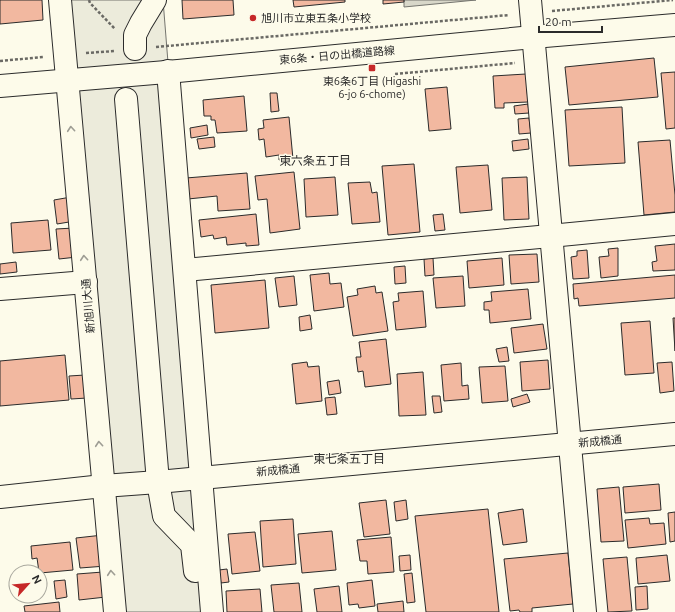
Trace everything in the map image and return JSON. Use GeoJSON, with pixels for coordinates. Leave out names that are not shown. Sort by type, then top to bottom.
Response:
{"type":"FeatureCollection","features":[{"type":"Feature","properties":{"kind":"street","name":"新旭川大通"},"geometry":{"type":"LineString","coordinates":[[60,0],[115,612]]}},
{"type":"Feature","properties":{"kind":"street"},"geometry":{"type":"LineString","coordinates":[[129,49],[141,23],[155,0]]}},
{"type":"Feature","properties":{"kind":"street"},"geometry":{"type":"LineString","coordinates":[[530,6],[585,612]]}},
{"type":"Feature","properties":{"kind":"street","name":"東6条・日の出橋道路線"},"geometry":{"type":"LineString","coordinates":[[0,86],[533,36],[675,25]]}},
{"type":"Feature","properties":{"kind":"street"},"geometry":{"type":"LineString","coordinates":[[168,71],[212,612]]}},
{"type":"Feature","properties":{"kind":"street"},"geometry":{"type":"LineString","coordinates":[[126,99],[158,482],[164,516],[192,545],[198,612]]}},
{"type":"Feature","properties":{"kind":"street"},"geometry":{"type":"LineString","coordinates":[[185,270],[675,224]]}},
{"type":"Feature","properties":{"kind":"street"},"geometry":{"type":"LineString","coordinates":[[0,289],[86,282]]}},
{"type":"Feature","properties":{"kind":"street","name":"新成橋通"},"geometry":{"type":"LineString","coordinates":[[0,497],[103,486],[675,434]]}},
{"type":"Feature","properties":{"kind":"path"},"geometry":{"type":"LineString","coordinates":[[89,0],[90,3],[112,26],[120,39],[129,49]]}},
{"type":"Feature","properties":{"kind":"path"},"geometry":{"type":"LineString","coordinates":[[0,61],[129,49],[530,6],[673,0]]}},
{"type":"Feature","properties":{"kind":"shaded area"},"geometry":{"type":"Polygon","coordinates":[[[60,0],[163,0],[212,612],[115,612],[60,0]]]}},
{"type":"Feature","properties":{"kind":"shaded area"},"geometry":{"type":"Polygon","coordinates":[[[404,0],[476,0],[404,7],[404,0]]]}},
{"type":"Feature","properties":{"kind":"building"},"geometry":{"type":"Polygon","coordinates":[[[0,0],[42,0],[43,20],[0,24],[0,0]]]}},
{"type":"Feature","properties":{"kind":"building"},"geometry":{"type":"Polygon","coordinates":[[[182,0],[233,0],[234,15],[183,19],[182,0]]]}},
{"type":"Feature","properties":{"kind":"building"},"geometry":{"type":"Polygon","coordinates":[[[293,0],[345,0],[345,2],[294,7],[293,0]]]}},
{"type":"Feature","properties":{"kind":"building"},"geometry":{"type":"Polygon","coordinates":[[[383,0],[404,0],[404,2],[383,4],[383,0]]]}},
{"type":"Feature","properties":{"kind":"building"},"geometry":{"type":"Polygon","coordinates":[[[654,58],[658,97],[569,105],[565,67],[654,58]]]}},
{"type":"Feature","properties":{"kind":"building"},"geometry":{"type":"Polygon","coordinates":[[[675,72],[675,128],[666,129],[661,73],[675,72]]]}},
{"type":"Feature","properties":{"kind":"building"},"geometry":{"type":"Polygon","coordinates":[[[526,74],[528,102],[504,103],[504,108],[495,108],[493,76],[526,74]]]}},
{"type":"Feature","properties":{"kind":"building"},"geometry":{"type":"Polygon","coordinates":[[[447,87],[451,129],[429,131],[425,89],[447,87]]]}},
{"type":"Feature","properties":{"kind":"building"},"geometry":{"type":"Polygon","coordinates":[[[270,93],[277,93],[279,111],[271,112],[270,93]]]}},
{"type":"Feature","properties":{"kind":"building"},"geometry":{"type":"Polygon","coordinates":[[[244,96],[247,131],[217,133],[215,120],[211,120],[211,116],[204,116],[203,100],[244,96]]]}},
{"type":"Feature","properties":{"kind":"building"},"geometry":{"type":"Polygon","coordinates":[[[528,104],[529,113],[515,114],[514,106],[528,104]]]}},
{"type":"Feature","properties":{"kind":"building"},"geometry":{"type":"Polygon","coordinates":[[[622,107],[625,163],[569,166],[565,110],[622,107]]]}},
{"type":"Feature","properties":{"kind":"building"},"geometry":{"type":"Polygon","coordinates":[[[289,117],[293,159],[279,160],[279,155],[266,157],[264,139],[259,140],[258,129],[264,128],[263,120],[289,117]]]}},
{"type":"Feature","properties":{"kind":"building"},"geometry":{"type":"Polygon","coordinates":[[[529,118],[531,133],[519,134],[518,119],[529,118]]]}},
{"type":"Feature","properties":{"kind":"building"},"geometry":{"type":"Polygon","coordinates":[[[207,125],[208,135],[191,138],[190,128],[207,125]]]}},
{"type":"Feature","properties":{"kind":"building"},"geometry":{"type":"Polygon","coordinates":[[[214,137],[215,147],[199,149],[197,139],[214,137]]]}},
{"type":"Feature","properties":{"kind":"building"},"geometry":{"type":"Polygon","coordinates":[[[528,139],[529,149],[513,151],[512,141],[528,139]]]}},
{"type":"Feature","properties":{"kind":"building"},"geometry":{"type":"Polygon","coordinates":[[[670,140],[675,212],[644,215],[638,142],[670,140]]]}},
{"type":"Feature","properties":{"kind":"building"},"geometry":{"type":"Polygon","coordinates":[[[414,164],[420,232],[388,235],[382,166],[414,164]]]}},
{"type":"Feature","properties":{"kind":"building"},"geometry":{"type":"Polygon","coordinates":[[[488,165],[492,210],[460,213],[456,167],[488,165]]]}},
{"type":"Feature","properties":{"kind":"building"},"geometry":{"type":"Polygon","coordinates":[[[294,172],[300,229],[270,233],[267,199],[258,200],[255,176],[294,172]]]}},
{"type":"Feature","properties":{"kind":"building"},"geometry":{"type":"Polygon","coordinates":[[[247,173],[250,209],[218,211],[217,196],[188,199],[186,178],[247,173]]]}},
{"type":"Feature","properties":{"kind":"building"},"geometry":{"type":"Polygon","coordinates":[[[335,177],[338,215],[306,217],[304,179],[335,177]]]}},
{"type":"Feature","properties":{"kind":"building"},"geometry":{"type":"Polygon","coordinates":[[[527,177],[529,219],[504,220],[502,178],[527,177]]]}},
{"type":"Feature","properties":{"kind":"building"},"geometry":{"type":"Polygon","coordinates":[[[370,182],[372,193],[377,192],[380,222],[352,224],[348,183],[370,182]]]}},
{"type":"Feature","properties":{"kind":"building"},"geometry":{"type":"Polygon","coordinates":[[[71,197],[75,221],[57,224],[54,200],[71,197]]]}},
{"type":"Feature","properties":{"kind":"building"},"geometry":{"type":"Polygon","coordinates":[[[256,214],[259,245],[246,246],[246,243],[227,245],[226,237],[214,239],[213,235],[201,237],[199,220],[256,214]]]}},
{"type":"Feature","properties":{"kind":"building"},"geometry":{"type":"Polygon","coordinates":[[[443,214],[445,230],[435,231],[433,215],[443,214]]]}},
{"type":"Feature","properties":{"kind":"building"},"geometry":{"type":"Polygon","coordinates":[[[48,220],[51,250],[13,253],[11,223],[48,220]]]}},
{"type":"Feature","properties":{"kind":"building"},"geometry":{"type":"Polygon","coordinates":[[[74,228],[77,257],[59,259],[56,229],[74,228]]]}},
{"type":"Feature","properties":{"kind":"building"},"geometry":{"type":"Polygon","coordinates":[[[675,244],[675,270],[653,271],[652,262],[657,261],[655,246],[675,244]]]}},
{"type":"Feature","properties":{"kind":"building"},"geometry":{"type":"Polygon","coordinates":[[[618,248],[618,276],[601,278],[599,257],[609,256],[608,249],[618,248]]]}},
{"type":"Feature","properties":{"kind":"building"},"geometry":{"type":"Polygon","coordinates":[[[587,250],[589,278],[573,279],[571,257],[577,256],[577,251],[587,250]]]}},
{"type":"Feature","properties":{"kind":"building"},"geometry":{"type":"Polygon","coordinates":[[[537,254],[539,282],[511,284],[509,255],[537,254]]]}},
{"type":"Feature","properties":{"kind":"building"},"geometry":{"type":"Polygon","coordinates":[[[433,258],[434,275],[425,276],[424,259],[433,258]]]}},
{"type":"Feature","properties":{"kind":"building"},"geometry":{"type":"Polygon","coordinates":[[[502,258],[504,285],[469,288],[467,261],[502,258]]]}},
{"type":"Feature","properties":{"kind":"building"},"geometry":{"type":"Polygon","coordinates":[[[16,262],[17,272],[0,274],[0,264],[16,262]]]}},
{"type":"Feature","properties":{"kind":"building"},"geometry":{"type":"Polygon","coordinates":[[[405,266],[406,283],[395,284],[394,267],[405,266]]]}},
{"type":"Feature","properties":{"kind":"building"},"geometry":{"type":"Polygon","coordinates":[[[329,273],[330,284],[341,283],[344,307],[314,311],[310,275],[329,273]]]}},
{"type":"Feature","properties":{"kind":"building"},"geometry":{"type":"Polygon","coordinates":[[[675,275],[675,298],[579,306],[578,298],[574,299],[573,284],[675,275]]]}},
{"type":"Feature","properties":{"kind":"building"},"geometry":{"type":"Polygon","coordinates":[[[294,276],[297,305],[279,307],[275,278],[294,276]]]}},
{"type":"Feature","properties":{"kind":"building"},"geometry":{"type":"Polygon","coordinates":[[[463,276],[465,306],[436,308],[433,278],[463,276]]]}},
{"type":"Feature","properties":{"kind":"building"},"geometry":{"type":"Polygon","coordinates":[[[265,280],[269,328],[215,333],[211,285],[265,280]]]}},
{"type":"Feature","properties":{"kind":"building"},"geometry":{"type":"Polygon","coordinates":[[[375,286],[376,293],[382,292],[388,331],[353,336],[347,297],[358,295],[357,289],[375,286]]]}},
{"type":"Feature","properties":{"kind":"building"},"geometry":{"type":"Polygon","coordinates":[[[528,289],[531,319],[490,323],[489,310],[484,310],[484,302],[492,301],[491,292],[528,289]]]}},
{"type":"Feature","properties":{"kind":"building"},"geometry":{"type":"Polygon","coordinates":[[[423,291],[426,327],[396,330],[393,302],[399,301],[398,293],[423,291]]]}},
{"type":"Feature","properties":{"kind":"building"},"geometry":{"type":"Polygon","coordinates":[[[310,315],[312,329],[300,331],[299,317],[310,315]]]}},
{"type":"Feature","properties":{"kind":"building"},"geometry":{"type":"Polygon","coordinates":[[[673,318],[675,318],[675,351],[673,318]]]}},
{"type":"Feature","properties":{"kind":"building"},"geometry":{"type":"Polygon","coordinates":[[[650,321],[654,373],[625,375],[621,323],[650,321]]]}},
{"type":"Feature","properties":{"kind":"building"},"geometry":{"type":"Polygon","coordinates":[[[543,324],[547,349],[514,353],[511,328],[543,324]]]}},
{"type":"Feature","properties":{"kind":"building"},"geometry":{"type":"Polygon","coordinates":[[[386,339],[391,384],[365,387],[363,371],[358,372],[356,357],[361,357],[359,342],[386,339]]]}},
{"type":"Feature","properties":{"kind":"building"},"geometry":{"type":"Polygon","coordinates":[[[507,347],[509,361],[499,362],[496,349],[507,347]]]}},
{"type":"Feature","properties":{"kind":"building"},"geometry":{"type":"Polygon","coordinates":[[[65,355],[69,400],[0,406],[0,361],[65,355]]]}},
{"type":"Feature","properties":{"kind":"building"},"geometry":{"type":"Polygon","coordinates":[[[548,360],[550,389],[522,391],[520,362],[548,360]]]}},
{"type":"Feature","properties":{"kind":"building"},"geometry":{"type":"Polygon","coordinates":[[[307,362],[308,367],[319,366],[322,401],[296,404],[292,364],[307,362]]]}},
{"type":"Feature","properties":{"kind":"building"},"geometry":{"type":"Polygon","coordinates":[[[672,362],[674,391],[660,393],[657,363],[672,362]]]}},
{"type":"Feature","properties":{"kind":"building"},"geometry":{"type":"Polygon","coordinates":[[[461,363],[462,386],[468,385],[469,399],[444,401],[441,365],[461,363]]]}},
{"type":"Feature","properties":{"kind":"building"},"geometry":{"type":"Polygon","coordinates":[[[505,366],[508,401],[482,403],[479,367],[505,366]]]}},
{"type":"Feature","properties":{"kind":"building"},"geometry":{"type":"Polygon","coordinates":[[[423,372],[426,415],[399,416],[397,374],[423,372]]]}},
{"type":"Feature","properties":{"kind":"building"},"geometry":{"type":"Polygon","coordinates":[[[85,375],[87,398],[71,399],[69,376],[85,375]]]}},
{"type":"Feature","properties":{"kind":"building"},"geometry":{"type":"Polygon","coordinates":[[[339,380],[341,393],[329,395],[327,382],[339,380]]]}},
{"type":"Feature","properties":{"kind":"building"},"geometry":{"type":"Polygon","coordinates":[[[527,394],[530,402],[513,407],[511,399],[527,394]]]}},
{"type":"Feature","properties":{"kind":"building"},"geometry":{"type":"Polygon","coordinates":[[[432,396],[440,396],[442,412],[434,413],[432,396]]]}},
{"type":"Feature","properties":{"kind":"building"},"geometry":{"type":"Polygon","coordinates":[[[335,397],[337,414],[327,415],[325,398],[335,397]]]}},
{"type":"Feature","properties":{"kind":"building"},"geometry":{"type":"Polygon","coordinates":[[[659,484],[661,510],[625,513],[623,487],[659,484]]]}},
{"type":"Feature","properties":{"kind":"building"},"geometry":{"type":"Polygon","coordinates":[[[619,487],[624,541],[601,542],[597,489],[619,487]]]}},
{"type":"Feature","properties":{"kind":"building"},"geometry":{"type":"Polygon","coordinates":[[[386,500],[390,534],[364,537],[359,503],[386,500]]]}},
{"type":"Feature","properties":{"kind":"building"},"geometry":{"type":"Polygon","coordinates":[[[406,500],[408,519],[396,521],[394,502],[406,500]]]}},
{"type":"Feature","properties":{"kind":"building"},"geometry":{"type":"Polygon","coordinates":[[[488,509],[499,612],[426,612],[415,516],[488,509]]]}},
{"type":"Feature","properties":{"kind":"building"},"geometry":{"type":"Polygon","coordinates":[[[523,509],[527,542],[503,545],[498,513],[523,509]]]}},
{"type":"Feature","properties":{"kind":"building"},"geometry":{"type":"Polygon","coordinates":[[[675,512],[675,541],[670,542],[668,513],[675,512]]]}},
{"type":"Feature","properties":{"kind":"building"},"geometry":{"type":"Polygon","coordinates":[[[649,518],[650,524],[664,523],[666,544],[628,548],[625,520],[649,518]]]}},
{"type":"Feature","properties":{"kind":"building"},"geometry":{"type":"Polygon","coordinates":[[[293,519],[296,564],[263,567],[260,521],[293,519]]]}},
{"type":"Feature","properties":{"kind":"building"},"geometry":{"type":"Polygon","coordinates":[[[332,531],[336,570],[302,573],[298,534],[332,531]]]}},
{"type":"Feature","properties":{"kind":"building"},"geometry":{"type":"Polygon","coordinates":[[[255,532],[260,571],[232,574],[228,534],[255,532]]]}},
{"type":"Feature","properties":{"kind":"building"},"geometry":{"type":"Polygon","coordinates":[[[103,535],[106,566],[80,568],[76,538],[103,535]]]}},
{"type":"Feature","properties":{"kind":"building"},"geometry":{"type":"Polygon","coordinates":[[[391,537],[394,572],[368,574],[367,561],[360,561],[357,540],[391,537]]]}},
{"type":"Feature","properties":{"kind":"building"},"geometry":{"type":"Polygon","coordinates":[[[70,542],[73,570],[48,572],[48,564],[38,564],[37,558],[32,559],[31,546],[70,542]]]}},
{"type":"Feature","properties":{"kind":"building"},"geometry":{"type":"Polygon","coordinates":[[[568,553],[573,604],[532,608],[532,612],[520,612],[519,610],[510,611],[504,559],[568,553]]]}},
{"type":"Feature","properties":{"kind":"building"},"geometry":{"type":"Polygon","coordinates":[[[410,555],[411,570],[400,571],[399,556],[410,555]]]}},
{"type":"Feature","properties":{"kind":"building"},"geometry":{"type":"Polygon","coordinates":[[[667,555],[670,581],[638,584],[636,558],[667,555]]]}},
{"type":"Feature","properties":{"kind":"building"},"geometry":{"type":"Polygon","coordinates":[[[627,557],[632,611],[608,612],[603,559],[627,557]]]}},
{"type":"Feature","properties":{"kind":"building"},"geometry":{"type":"Polygon","coordinates":[[[227,569],[229,582],[221,583],[219,570],[227,569]]]}},
{"type":"Feature","properties":{"kind":"building"},"geometry":{"type":"Polygon","coordinates":[[[103,572],[106,597],[79,600],[77,574],[103,572]]]}},
{"type":"Feature","properties":{"kind":"building"},"geometry":{"type":"Polygon","coordinates":[[[412,573],[415,602],[407,603],[404,574],[412,573]]]}},
{"type":"Feature","properties":{"kind":"building"},"geometry":{"type":"Polygon","coordinates":[[[65,580],[67,597],[56,599],[54,581],[65,580]]]}},
{"type":"Feature","properties":{"kind":"building"},"geometry":{"type":"Polygon","coordinates":[[[372,580],[375,606],[359,608],[358,604],[349,605],[347,583],[372,580]]]}},
{"type":"Feature","properties":{"kind":"building"},"geometry":{"type":"Polygon","coordinates":[[[299,583],[302,612],[274,612],[271,585],[299,583]]]}},
{"type":"Feature","properties":{"kind":"building"},"geometry":{"type":"Polygon","coordinates":[[[339,586],[342,612],[317,612],[314,589],[339,586]]]}},
{"type":"Feature","properties":{"kind":"building"},"geometry":{"type":"Polygon","coordinates":[[[647,586],[648,609],[636,610],[635,587],[647,586]]]}},
{"type":"Feature","properties":{"kind":"building"},"geometry":{"type":"Polygon","coordinates":[[[260,589],[262,612],[227,612],[226,591],[260,589]]]}},
{"type":"Feature","properties":{"kind":"building"},"geometry":{"type":"Polygon","coordinates":[[[403,601],[404,612],[378,612],[377,604],[403,601]]]}},
{"type":"Feature","properties":{"kind":"building"},"geometry":{"type":"Polygon","coordinates":[[[59,602],[60,612],[25,612],[24,606],[59,602]]]}},
{"type":"Feature","properties":{"kind":"place","name":"旭川市立東五条小学校"},"geometry":{"type":"Point","coordinates":[253,18]}},
{"type":"Feature","properties":{"kind":"place","name":"東6条6丁目 (Higashi 6-jo 6-chome)"},"geometry":{"type":"Point","coordinates":[372,68]}},
{"type":"Feature","properties":{"kind":"district","name":"東六条五丁目"},"geometry":{"type":"Point","coordinates":[315,161]}},
{"type":"Feature","properties":{"kind":"district","name":"東七条五丁目"},"geometry":{"type":"Point","coordinates":[349,459]}}]}
